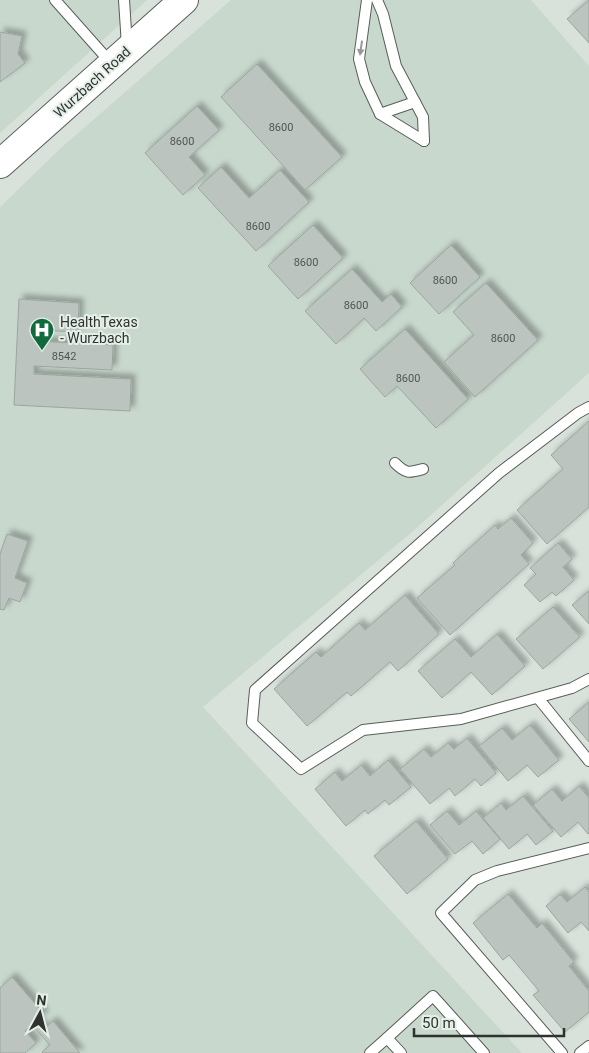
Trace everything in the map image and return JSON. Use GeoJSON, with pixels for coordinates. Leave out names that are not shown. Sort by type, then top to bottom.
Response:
{"type":"FeatureCollection","features":[{"type":"Feature","properties":{"kind":"main road","name":"Wurzbach Road"},"geometry":{"type":"LineString","coordinates":[[0,164],[184,0]]}},
{"type":"Feature","properties":{"kind":"lane"},"geometry":{"type":"LineString","coordinates":[[55,0],[120,57]]}},
{"type":"Feature","properties":{"kind":"lane"},"geometry":{"type":"LineString","coordinates":[[120,57],[124,0]]}},
{"type":"Feature","properties":{"kind":"lane"},"geometry":{"type":"LineString","coordinates":[[367,0],[359,59],[365,82],[380,114],[424,141],[423,117],[396,66],[383,14],[377,0]]}},
{"type":"Feature","properties":{"kind":"lane"},"geometry":{"type":"LineString","coordinates":[[380,114],[415,102]]}},
{"type":"Feature","properties":{"kind":"lane"},"geometry":{"type":"LineString","coordinates":[[589,407],[578,413],[499,473],[255,690],[252,723],[301,768],[363,730],[461,719],[572,688],[589,679]]}},
{"type":"Feature","properties":{"kind":"lane"},"geometry":{"type":"LineString","coordinates":[[538,698],[589,761]]}},
{"type":"Feature","properties":{"kind":"lane"},"geometry":{"type":"LineString","coordinates":[[562,1053],[441,913],[476,880],[497,871],[589,848]]}},
{"type":"Feature","properties":{"kind":"lane"},"geometry":{"type":"LineString","coordinates":[[370,1053],[433,996],[484,1053]]}},
{"type":"Feature","properties":{"kind":"lane"},"geometry":{"type":"LineString","coordinates":[[388,1038],[401,1053]]}},
{"type":"Feature","properties":{"kind":"lane"},"geometry":{"type":"LineString","coordinates":[[580,1053],[589,1046]]}},
{"type":"Feature","properties":{"kind":"shaded area"},"geometry":{"type":"Polygon","coordinates":[[[0,0],[147,0],[0,133],[0,0]]]}},
{"type":"Feature","properties":{"kind":"shaded area"},"geometry":{"type":"Polygon","coordinates":[[[231,0],[531,0],[589,66],[589,373],[412,532],[203,707],[522,1053],[0,1053],[0,207],[62,147],[231,0]]]}},
{"type":"Feature","properties":{"kind":"building"},"geometry":{"type":"Polygon","coordinates":[[[589,0],[589,43],[567,19],[589,0]]]}},
{"type":"Feature","properties":{"kind":"building"},"geometry":{"type":"Polygon","coordinates":[[[0,32],[22,36],[18,54],[25,63],[0,82],[0,32]]]}},
{"type":"Feature","properties":{"kind":"building"},"geometry":{"type":"Polygon","coordinates":[[[257,64],[342,157],[305,190],[221,97],[257,64]]]}},
{"type":"Feature","properties":{"kind":"building"},"geometry":{"type":"Polygon","coordinates":[[[197,106],[219,130],[189,157],[205,175],[183,195],[145,153],[197,106]]]}},
{"type":"Feature","properties":{"kind":"building"},"geometry":{"type":"Polygon","coordinates":[[[221,167],[249,198],[280,170],[309,202],[256,251],[198,188],[221,167]]]}},
{"type":"Feature","properties":{"kind":"building"},"geometry":{"type":"Polygon","coordinates":[[[313,225],[343,258],[298,299],[268,266],[313,225]]]}},
{"type":"Feature","properties":{"kind":"building"},"geometry":{"type":"Polygon","coordinates":[[[451,245],[480,277],[439,314],[410,283],[451,245]]]}},
{"type":"Feature","properties":{"kind":"building"},"geometry":{"type":"Polygon","coordinates":[[[352,269],[382,302],[391,294],[402,307],[376,331],[364,318],[336,344],[305,311],[352,269]]]}},
{"type":"Feature","properties":{"kind":"building"},"geometry":{"type":"Polygon","coordinates":[[[486,283],[538,340],[475,397],[444,362],[474,335],[453,312],[486,283]]]}},
{"type":"Feature","properties":{"kind":"building"},"geometry":{"type":"Polygon","coordinates":[[[19,299],[79,303],[78,332],[36,330],[35,341],[113,345],[112,370],[34,366],[34,374],[131,379],[130,411],[14,405],[19,299]]]}},
{"type":"Feature","properties":{"kind":"building"},"geometry":{"type":"Polygon","coordinates":[[[405,329],[468,399],[436,428],[397,386],[385,397],[360,369],[405,329]]]}},
{"type":"Feature","properties":{"kind":"building"},"geometry":{"type":"Polygon","coordinates":[[[589,421],[589,507],[547,544],[517,510],[563,469],[551,455],[589,421]]]}},
{"type":"Feature","properties":{"kind":"building"},"geometry":{"type":"Polygon","coordinates":[[[511,518],[533,543],[521,555],[529,564],[450,635],[417,598],[455,565],[453,563],[495,525],[498,529],[511,518]]]}},
{"type":"Feature","properties":{"kind":"building"},"geometry":{"type":"Polygon","coordinates":[[[7,534],[28,541],[15,578],[27,583],[20,602],[9,598],[4,610],[0,609],[0,554],[7,534]]]}},
{"type":"Feature","properties":{"kind":"building"},"geometry":{"type":"Polygon","coordinates":[[[558,543],[572,559],[563,567],[574,580],[556,596],[552,592],[540,602],[524,585],[536,574],[530,568],[558,543]]]}},
{"type":"Feature","properties":{"kind":"building"},"geometry":{"type":"Polygon","coordinates":[[[589,591],[589,624],[572,605],[589,591]]]}},
{"type":"Feature","properties":{"kind":"building"},"geometry":{"type":"Polygon","coordinates":[[[405,595],[439,634],[398,671],[390,662],[351,696],[347,692],[307,726],[274,689],[316,652],[321,657],[359,623],[365,630],[405,595]]]}},
{"type":"Feature","properties":{"kind":"building"},"geometry":{"type":"Polygon","coordinates":[[[553,607],[580,637],[543,669],[516,639],[553,607]]]}},
{"type":"Feature","properties":{"kind":"building"},"geometry":{"type":"Polygon","coordinates":[[[497,634],[525,666],[492,695],[471,672],[442,698],[418,671],[455,639],[471,657],[497,634]]]}},
{"type":"Feature","properties":{"kind":"building"},"geometry":{"type":"Polygon","coordinates":[[[589,702],[589,742],[569,719],[589,702]]]}},
{"type":"Feature","properties":{"kind":"building"},"geometry":{"type":"Polygon","coordinates":[[[530,725],[559,760],[538,777],[527,765],[508,781],[479,746],[502,728],[512,740],[530,725]]]}},
{"type":"Feature","properties":{"kind":"building"},"geometry":{"type":"Polygon","coordinates":[[[467,738],[496,773],[481,786],[475,779],[455,796],[449,788],[430,804],[400,769],[424,749],[431,757],[448,743],[454,749],[467,738]]]}},
{"type":"Feature","properties":{"kind":"building"},"geometry":{"type":"Polygon","coordinates":[[[388,760],[411,787],[389,805],[385,800],[368,814],[365,810],[346,826],[315,789],[335,772],[342,781],[361,765],[370,776],[388,760]]]}},
{"type":"Feature","properties":{"kind":"building"},"geometry":{"type":"Polygon","coordinates":[[[579,786],[589,798],[589,833],[578,822],[561,837],[533,805],[552,789],[562,801],[579,786]]]}},
{"type":"Feature","properties":{"kind":"building"},"geometry":{"type":"Polygon","coordinates":[[[523,796],[553,831],[536,845],[527,834],[509,849],[483,818],[501,803],[506,810],[523,796]]]}},
{"type":"Feature","properties":{"kind":"building"},"geometry":{"type":"Polygon","coordinates":[[[447,811],[459,825],[476,811],[500,839],[483,854],[472,841],[455,854],[430,825],[447,811]]]}},
{"type":"Feature","properties":{"kind":"building"},"geometry":{"type":"Polygon","coordinates":[[[416,821],[448,859],[407,894],[374,856],[416,821]]]}},
{"type":"Feature","properties":{"kind":"building"},"geometry":{"type":"Polygon","coordinates":[[[585,887],[589,892],[589,931],[581,922],[568,933],[546,906],[560,894],[567,902],[585,887]]]}},
{"type":"Feature","properties":{"kind":"building"},"geometry":{"type":"Polygon","coordinates":[[[508,894],[537,928],[542,923],[574,962],[569,966],[589,991],[589,1012],[565,1032],[533,995],[539,991],[509,955],[503,960],[473,923],[508,894]]]}},
{"type":"Feature","properties":{"kind":"building"},"geometry":{"type":"Polygon","coordinates":[[[12,977],[44,1014],[37,1021],[44,1029],[53,1021],[80,1053],[43,1053],[50,1045],[32,1025],[25,1031],[36,1043],[25,1053],[0,1053],[0,988],[12,977]]]}},
{"type":"Feature","properties":{"kind":"place","name":"HealthTexas - Wurzbach"},"geometry":{"type":"Point","coordinates":[42,351]}}]}
